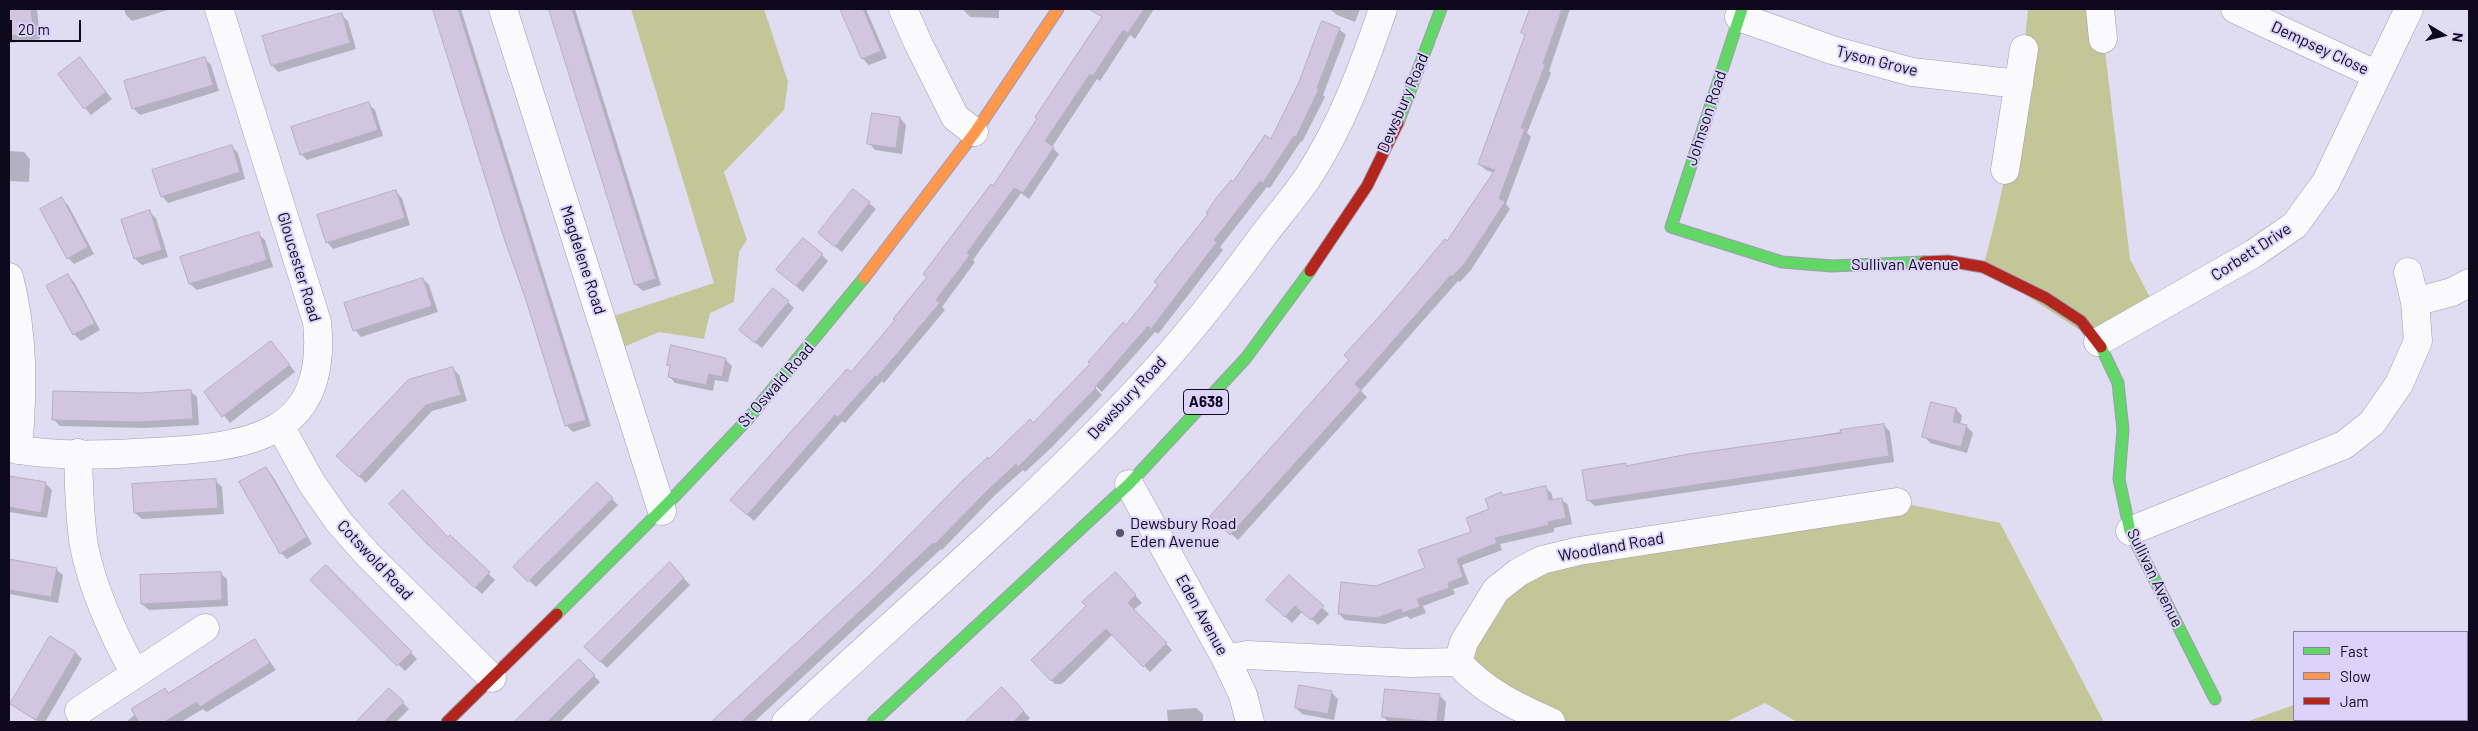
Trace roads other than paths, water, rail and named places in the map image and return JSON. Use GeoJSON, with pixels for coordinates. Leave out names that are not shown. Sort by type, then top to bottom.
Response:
{"type":"FeatureCollection","features":[{"type":"Feature","properties":{"kind":"main road","name":"St Oswald Road"},"geometry":{"type":"LineString","coordinates":[[447,722],[662,511],[748,419],[826,327],[974,132],[1058,9]]}},
{"type":"Feature","properties":{"kind":"main road","name":"Dewsbury Road"},"geometry":{"type":"LineString","coordinates":[[873,722],[1129,484],[1246,358],[1331,243],[1367,186],[1398,123],[1441,9]]}},
{"type":"Feature","properties":{"kind":"main road","name":"Johnson Road"},"geometry":{"type":"LineString","coordinates":[[1671,227],[1740,13]]}},
{"type":"Feature","properties":{"kind":"main road","name":"Sullivan Avenue"},"geometry":{"type":"LineString","coordinates":[[1671,227],[1782,262],[1832,266],[1948,261],[1983,267],[2046,298],[2081,321],[2098,342],[2118,383],[2123,430],[2119,478],[2130,530],[2215,699]]}},
{"type":"Feature","properties":{"kind":"street","name":"Gloucester Road"},"geometry":{"type":"LineString","coordinates":[[14,449],[128,454],[232,445],[256,439],[280,426],[297,411],[305,399],[317,372],[320,349],[317,322],[219,9]]}},
{"type":"Feature","properties":{"kind":"street","name":"Magdelene Road"},"geometry":{"type":"LineString","coordinates":[[503,9],[662,511]]}},
{"type":"Feature","properties":{"kind":"street"},"geometry":{"type":"LineString","coordinates":[[904,9],[918,43],[955,117],[974,132]]}},
{"type":"Feature","properties":{"kind":"street","name":"Dewsbury Road"},"geometry":{"type":"LineString","coordinates":[[786,722],[1012,515],[1079,450],[1145,382],[1224,288],[1308,177],[1339,121],[1364,64],[1383,9]]}},
{"type":"Feature","properties":{"kind":"street"},"geometry":{"type":"LineString","coordinates":[[2100,9],[2103,39]]}},
{"type":"Feature","properties":{"kind":"street","name":"Dempsey Close"},"geometry":{"type":"LineString","coordinates":[[2235,9],[2377,75]]}},
{"type":"Feature","properties":{"kind":"street","name":"Corbett Drive"},"geometry":{"type":"LineString","coordinates":[[2098,342],[2253,254],[2295,225],[2326,182],[2409,9]]}},
{"type":"Feature","properties":{"kind":"street","name":"Tyson Grove"},"geometry":{"type":"LineString","coordinates":[[1740,13],[1832,50],[1912,72],[2019,84]]}},
{"type":"Feature","properties":{"kind":"street"},"geometry":{"type":"LineString","coordinates":[[2005,170],[2024,49]]}},
{"type":"Feature","properties":{"kind":"street"},"geometry":{"type":"LineString","coordinates":[[2130,530],[2344,445],[2372,423],[2399,384],[2418,341],[2415,302],[2408,272]]}},
{"type":"Feature","properties":{"kind":"street"},"geometry":{"type":"LineString","coordinates":[[9,277],[17,305],[22,367],[14,449]]}},
{"type":"Feature","properties":{"kind":"street"},"geometry":{"type":"LineString","coordinates":[[2415,302],[2452,292],[2469,283]]}},
{"type":"Feature","properties":{"kind":"street","name":"Cotswold Road"},"geometry":{"type":"LineString","coordinates":[[280,426],[311,482],[338,521],[368,556],[492,678]]}},
{"type":"Feature","properties":{"kind":"street"},"geometry":{"type":"LineString","coordinates":[[78,453],[84,545],[104,609],[117,642],[135,674]]}},
{"type":"Feature","properties":{"kind":"street","name":"Eden Avenue"},"geometry":{"type":"LineString","coordinates":[[1129,484],[1226,659],[1243,695],[1250,722]]}},
{"type":"Feature","properties":{"kind":"street","name":"Woodland Road"},"geometry":{"type":"LineString","coordinates":[[1458,662],[1464,642],[1496,590],[1519,572],[1542,560],[1578,551],[1897,502]]}},
{"type":"Feature","properties":{"kind":"street"},"geometry":{"type":"LineString","coordinates":[[80,711],[205,628]]}},
{"type":"Feature","properties":{"kind":"street"},"geometry":{"type":"LineString","coordinates":[[1226,659],[1247,655],[1410,663],[1458,662],[1470,676],[1512,705],[1551,722]]}},
{"type":"Feature","properties":{"kind":"place","name":"Dewsbury Road Eden Avenue"},"geometry":{"type":"Point","coordinates":[1120,533]}}]}
